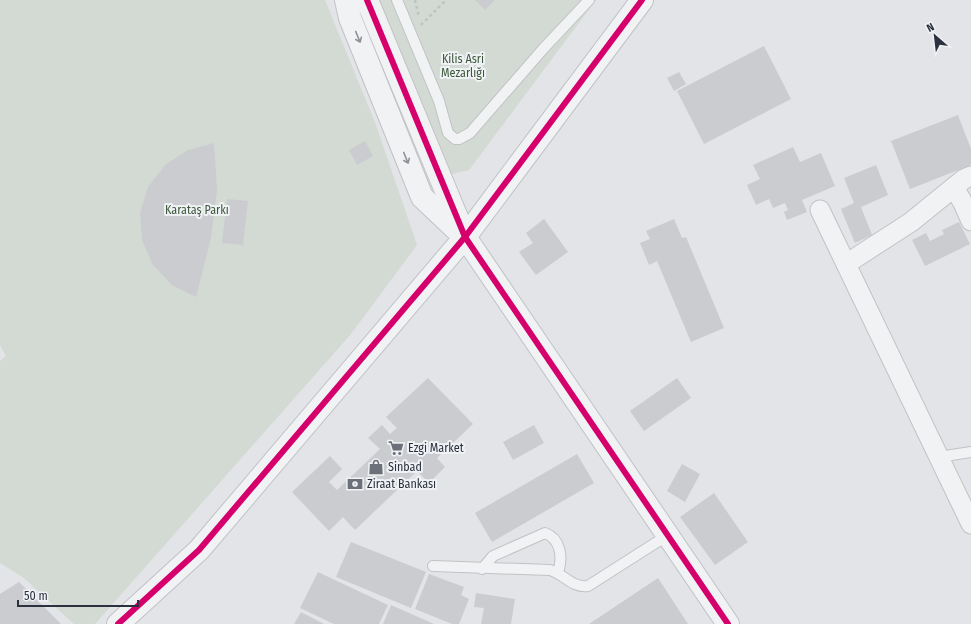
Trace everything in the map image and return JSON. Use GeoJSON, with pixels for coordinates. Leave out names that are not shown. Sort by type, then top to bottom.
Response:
{"type":"FeatureCollection","features":[{"type":"Feature","properties":{"kind":"street"},"geometry":{"type":"LineString","coordinates":[[346,0],[350,18],[422,197],[465,237]]}},
{"type":"Feature","properties":{"kind":"street"},"geometry":{"type":"LineString","coordinates":[[367,0],[465,237],[728,624]]}},
{"type":"Feature","properties":{"kind":"street"},"geometry":{"type":"LineString","coordinates":[[118,624],[200,550],[465,237],[641,1]]}},
{"type":"Feature","properties":{"kind":"street"},"geometry":{"type":"LineString","coordinates":[[846,264],[910,222],[954,187],[971,176]]}},
{"type":"Feature","properties":{"kind":"street"},"geometry":{"type":"LineString","coordinates":[[954,187],[971,221]]}},
{"type":"Feature","properties":{"kind":"street"},"geometry":{"type":"LineString","coordinates":[[820,210],[971,524]]}},
{"type":"Feature","properties":{"kind":"lane"},"geometry":{"type":"LineString","coordinates":[[397,0],[439,101],[448,133],[454,139],[459,139],[470,133],[543,49],[590,0]]}},
{"type":"Feature","properties":{"kind":"lane"},"geometry":{"type":"LineString","coordinates":[[939,457],[971,452]]}},
{"type":"Feature","properties":{"kind":"lane"},"geometry":{"type":"LineString","coordinates":[[482,569],[493,556],[546,533],[552,536],[559,547],[561,562],[558,572]]}},
{"type":"Feature","properties":{"kind":"lane"},"geometry":{"type":"LineString","coordinates":[[433,566],[482,569],[542,569],[558,572],[577,586],[588,586],[668,535]]}},
{"type":"Feature","properties":{"kind":"path"},"geometry":{"type":"LineString","coordinates":[[416,0],[421,25],[424,32]]}},
{"type":"Feature","properties":{"kind":"path"},"geometry":{"type":"LineString","coordinates":[[421,25],[446,0]]}},
{"type":"Feature","properties":{"kind":"green space","name":"Karataş Parkı"},"geometry":{"type":"Polygon","coordinates":[[[0,0],[325,0],[376,125],[417,245],[351,334],[95,624],[74,624],[24,578],[0,563],[0,361],[6,356],[0,345],[0,0]]]}},
{"type":"Feature","properties":{"kind":"green space","name":"Kilis Asri Mezarlığı"},"geometry":{"type":"Polygon","coordinates":[[[367,0],[596,0],[469,170],[435,178],[367,0]]]}},
{"type":"Feature","properties":{"kind":"building"},"geometry":{"type":"Polygon","coordinates":[[[475,0],[495,0],[485,10],[475,0]]]}},
{"type":"Feature","properties":{"kind":"building"},"geometry":{"type":"Polygon","coordinates":[[[764,46],[791,99],[704,144],[677,91],[764,46]]]}},
{"type":"Feature","properties":{"kind":"building"},"geometry":{"type":"Polygon","coordinates":[[[679,72],[686,84],[674,91],[667,78],[679,72]]]}},
{"type":"Feature","properties":{"kind":"building"},"geometry":{"type":"Polygon","coordinates":[[[958,115],[971,149],[971,165],[910,189],[891,141],[958,115]]]}},
{"type":"Feature","properties":{"kind":"building"},"geometry":{"type":"Polygon","coordinates":[[[365,141],[373,156],[357,165],[349,150],[365,141]]]}},
{"type":"Feature","properties":{"kind":"building"},"geometry":{"type":"Polygon","coordinates":[[[214,143],[217,190],[211,238],[196,297],[172,285],[153,265],[142,240],[140,213],[148,187],[165,165],[188,150],[214,143]]]}},
{"type":"Feature","properties":{"kind":"building"},"geometry":{"type":"Polygon","coordinates":[[[793,147],[800,162],[821,153],[835,186],[802,200],[807,212],[787,220],[784,212],[788,210],[785,203],[773,208],[769,199],[756,205],[747,185],[760,179],[753,165],[793,147]]]}},
{"type":"Feature","properties":{"kind":"building"},"geometry":{"type":"Polygon","coordinates":[[[876,165],[888,195],[861,207],[872,235],[855,243],[841,209],[854,203],[844,178],[876,165]]]}},
{"type":"Feature","properties":{"kind":"building"},"geometry":{"type":"Polygon","coordinates":[[[227,199],[248,201],[243,245],[222,243],[227,199]]]}},
{"type":"Feature","properties":{"kind":"building"},"geometry":{"type":"Polygon","coordinates":[[[544,219],[568,252],[536,275],[519,252],[533,243],[526,233],[544,219]]]}},
{"type":"Feature","properties":{"kind":"building"},"geometry":{"type":"Polygon","coordinates":[[[674,219],[682,238],[686,237],[724,328],[691,342],[657,261],[649,265],[640,243],[650,239],[646,231],[674,219]]]}},
{"type":"Feature","properties":{"kind":"building"},"geometry":{"type":"Polygon","coordinates":[[[959,222],[970,244],[925,266],[912,240],[926,233],[930,241],[944,234],[942,230],[959,222]]]}},
{"type":"Feature","properties":{"kind":"building"},"geometry":{"type":"Polygon","coordinates":[[[428,378],[473,424],[437,458],[445,467],[429,483],[417,471],[355,530],[343,517],[329,531],[292,492],[330,456],[342,469],[329,482],[337,490],[380,449],[368,438],[382,425],[390,434],[397,428],[386,417],[428,378]]]}},
{"type":"Feature","properties":{"kind":"building"},"geometry":{"type":"Polygon","coordinates":[[[677,378],[691,398],[644,431],[630,411],[677,378]]]}},
{"type":"Feature","properties":{"kind":"building"},"geometry":{"type":"Polygon","coordinates":[[[534,425],[544,443],[513,460],[503,442],[534,425]]]}},
{"type":"Feature","properties":{"kind":"building"},"geometry":{"type":"Polygon","coordinates":[[[577,454],[594,483],[492,542],[475,513],[577,454]]]}},
{"type":"Feature","properties":{"kind":"building"},"geometry":{"type":"Polygon","coordinates":[[[682,464],[700,474],[685,502],[667,491],[682,464]]]}},
{"type":"Feature","properties":{"kind":"building"},"geometry":{"type":"Polygon","coordinates":[[[714,493],[748,542],[715,565],[680,517],[714,493]]]}},
{"type":"Feature","properties":{"kind":"building"},"geometry":{"type":"Polygon","coordinates":[[[351,542],[426,572],[411,608],[336,577],[351,542]]]}},
{"type":"Feature","properties":{"kind":"building"},"geometry":{"type":"Polygon","coordinates":[[[318,572],[388,605],[379,624],[334,624],[300,608],[318,572]]]}},
{"type":"Feature","properties":{"kind":"building"},"geometry":{"type":"Polygon","coordinates":[[[429,574],[464,587],[461,595],[469,599],[459,624],[452,624],[415,609],[429,574]]]}},
{"type":"Feature","properties":{"kind":"building"},"geometry":{"type":"Polygon","coordinates":[[[658,578],[688,624],[589,624],[658,578]]]}},
{"type":"Feature","properties":{"kind":"building"},"geometry":{"type":"Polygon","coordinates":[[[19,582],[61,624],[0,624],[0,594],[19,582]]]}},
{"type":"Feature","properties":{"kind":"building"},"geometry":{"type":"Polygon","coordinates":[[[476,593],[515,599],[511,624],[481,624],[484,608],[474,607],[476,593]]]}},
{"type":"Feature","properties":{"kind":"building"},"geometry":{"type":"Polygon","coordinates":[[[391,605],[434,624],[383,624],[391,605]]]}},
{"type":"Feature","properties":{"kind":"building"},"geometry":{"type":"Polygon","coordinates":[[[301,612],[324,624],[294,624],[301,612]]]}},
{"type":"Feature","properties":{"kind":"cycle path"},"geometry":{"type":"LineString","coordinates":[[367,0],[465,237],[728,624]]}},
{"type":"Feature","properties":{"kind":"cycle path"},"geometry":{"type":"LineString","coordinates":[[118,624],[199,550],[465,237],[642,0]]}},
{"type":"Feature","properties":{"kind":"place","name":"Ezgi Market"},"geometry":{"type":"Point","coordinates":[396,448]}},
{"type":"Feature","properties":{"kind":"place","name":"Sinbad"},"geometry":{"type":"Point","coordinates":[376,467]}},
{"type":"Feature","properties":{"kind":"place","name":"Ziraat Bankası"},"geometry":{"type":"Point","coordinates":[355,484]}}]}
